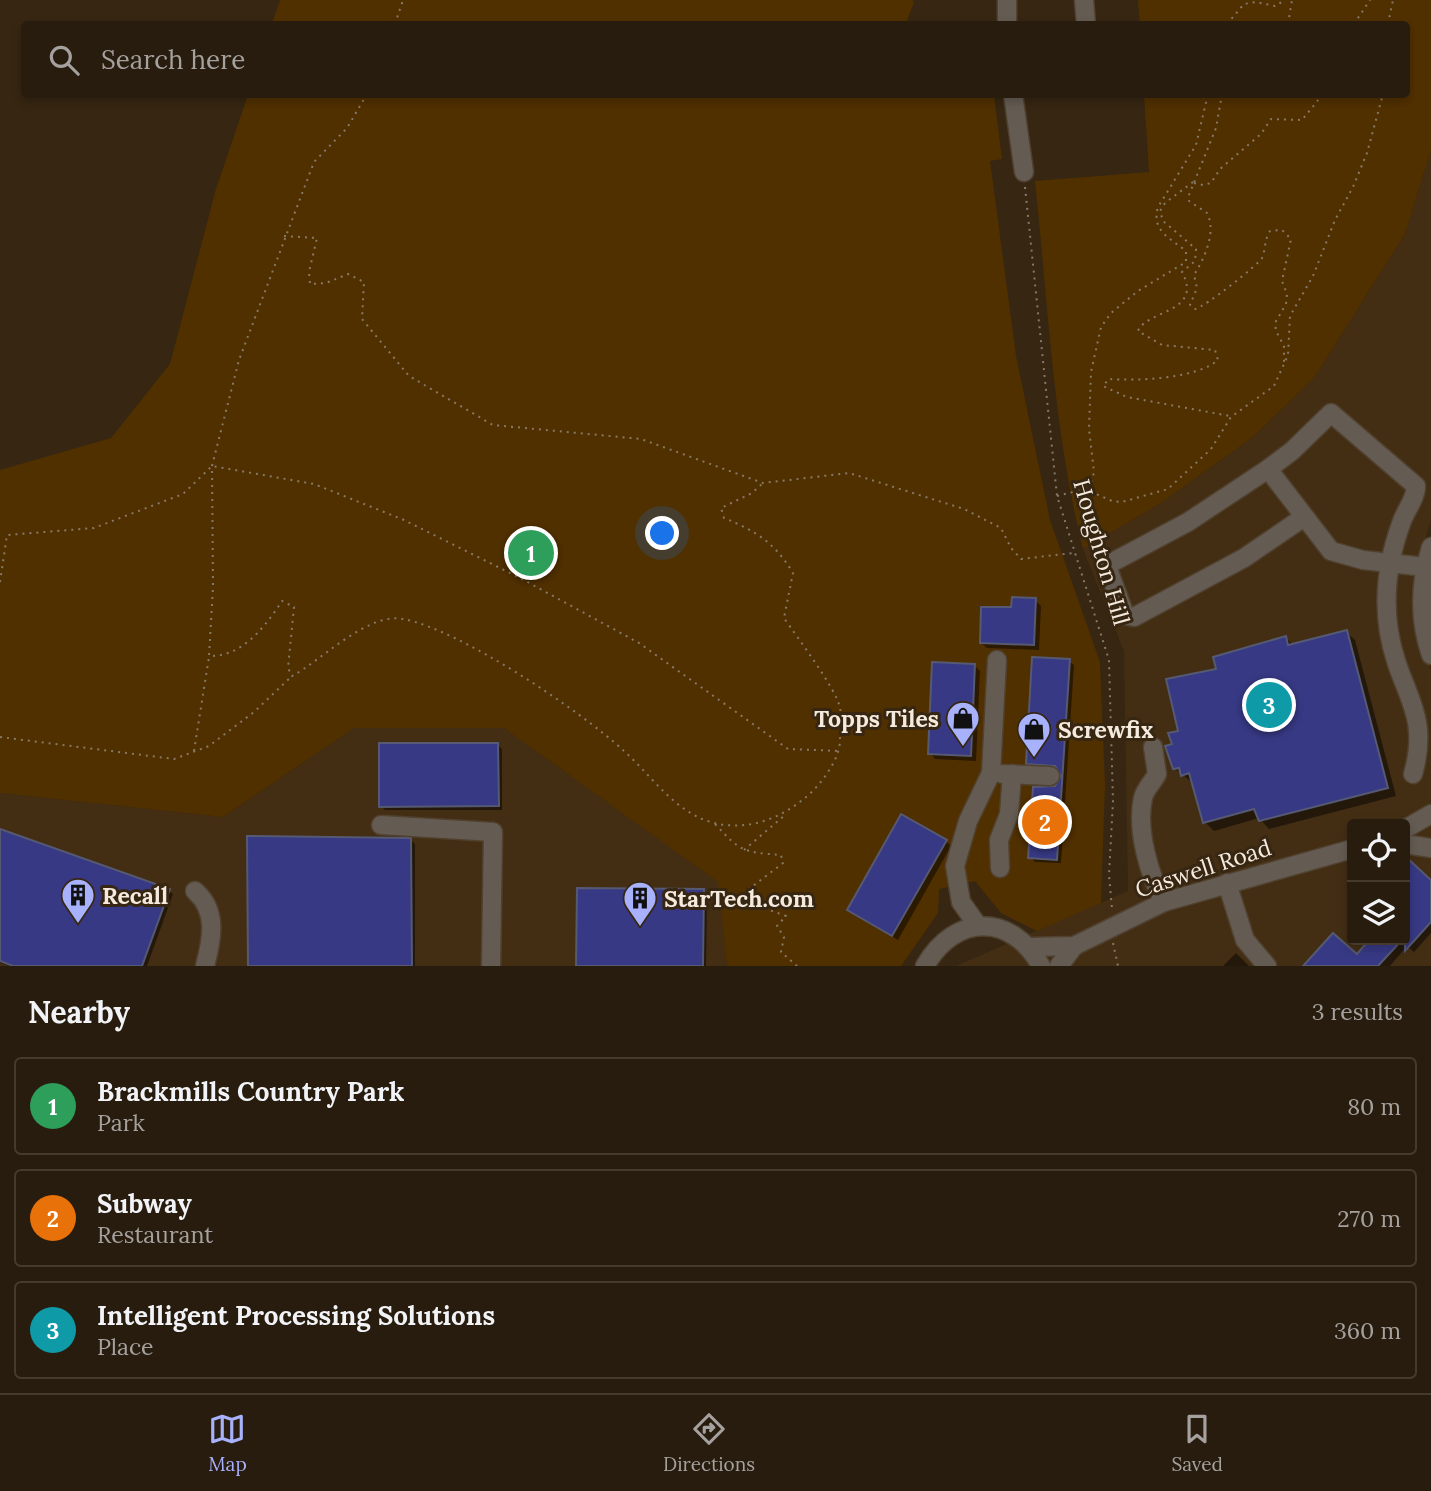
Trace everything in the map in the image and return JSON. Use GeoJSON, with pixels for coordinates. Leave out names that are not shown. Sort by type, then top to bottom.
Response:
{"type":"FeatureCollection","features":[{"type":"Feature","properties":{"kind":"street"},"geometry":{"type":"LineString","coordinates":[[1007,0],[1007,21]]}},
{"type":"Feature","properties":{"kind":"street"},"geometry":{"type":"LineString","coordinates":[[1084,0],[1086,21]]}},
{"type":"Feature","properties":{"kind":"street"},"geometry":{"type":"LineString","coordinates":[[1014,98],[1024,172]]}},
{"type":"Feature","properties":{"kind":"street"},"geometry":{"type":"LineString","coordinates":[[1304,517],[1201,583],[1134,617],[1125,614],[1108,569],[1111,563],[1188,522],[1268,469],[1333,414],[1416,486],[1390,564],[1387,586],[1389,633],[1399,666],[1425,728],[1425,744],[1413,774]]}},
{"type":"Feature","properties":{"kind":"street"},"geometry":{"type":"LineString","coordinates":[[1268,469],[1335,554],[1425,567]]}},
{"type":"Feature","properties":{"kind":"street"},"geometry":{"type":"LineString","coordinates":[[1431,547],[1422,592],[1425,635],[1431,654]]}},
{"type":"Feature","properties":{"kind":"street"},"geometry":{"type":"LineString","coordinates":[[978,926],[961,902],[955,866],[968,821],[991,773],[997,660]]}},
{"type":"Feature","properties":{"kind":"street"},"geometry":{"type":"LineString","coordinates":[[1153,747],[1157,774],[1143,797],[1144,838],[1151,877],[1164,902]]}},
{"type":"Feature","properties":{"kind":"street"},"geometry":{"type":"LineString","coordinates":[[991,773],[1050,776]]}},
{"type":"Feature","properties":{"kind":"street"},"geometry":{"type":"LineString","coordinates":[[1000,868],[999,839],[1009,814],[1012,774]]}},
{"type":"Feature","properties":{"kind":"street"},"geometry":{"type":"LineString","coordinates":[[1410,826],[1431,814]]}},
{"type":"Feature","properties":{"kind":"street"},"geometry":{"type":"LineString","coordinates":[[381,825],[493,832],[491,966]]}},
{"type":"Feature","properties":{"kind":"street"},"geometry":{"type":"LineString","coordinates":[[1410,845],[1431,848]]}},
{"type":"Feature","properties":{"kind":"street","name":"Caswell Road"},"geometry":{"type":"LineString","coordinates":[[1030,947],[1074,946],[1164,902],[1347,850]]}},
{"type":"Feature","properties":{"kind":"street"},"geometry":{"type":"LineString","coordinates":[[1227,883],[1245,940],[1267,966]]}},
{"type":"Feature","properties":{"kind":"street"},"geometry":{"type":"LineString","coordinates":[[195,891],[206,900],[212,917],[205,966]]}},
{"type":"Feature","properties":{"kind":"street"},"geometry":{"type":"LineString","coordinates":[[951,935],[961,902]]}},
{"type":"Feature","properties":{"kind":"street"},"geometry":{"type":"LineString","coordinates":[[925,966],[935,949],[951,935],[978,926],[997,928],[1015,935],[1030,947],[1041,966]]}},
{"type":"Feature","properties":{"kind":"street","name":"Caswell Road"},"geometry":{"type":"LineString","coordinates":[[1059,966],[1074,946]]}},
{"type":"Feature","properties":{"kind":"path"},"geometry":{"type":"LineString","coordinates":[[396,21],[403,0]]}},
{"type":"Feature","properties":{"kind":"path"},"geometry":{"type":"LineString","coordinates":[[1230,21],[1244,4],[1256,2],[1275,6],[1285,0]]}},
{"type":"Feature","properties":{"kind":"path"},"geometry":{"type":"LineString","coordinates":[[1288,21],[1292,0]]}},
{"type":"Feature","properties":{"kind":"path"},"geometry":{"type":"LineString","coordinates":[[1356,21],[1370,0]]}},
{"type":"Feature","properties":{"kind":"path"},"geometry":{"type":"LineString","coordinates":[[1389,21],[1393,0]]}},
{"type":"Feature","properties":{"kind":"path"},"geometry":{"type":"LineString","coordinates":[[194,751],[209,656],[213,587],[212,466],[239,359],[314,162],[346,128],[365,98]]}},
{"type":"Feature","properties":{"kind":"path"},"geometry":{"type":"LineString","coordinates":[[1222,98],[1216,128],[1193,182],[1189,201],[1207,213],[1210,222],[1203,261],[1194,275],[1197,288],[1189,304],[1193,309],[1205,307],[1257,264],[1270,231],[1282,230],[1290,237],[1282,282],[1287,294],[1286,304],[1275,323],[1285,350],[1283,370]]}},
{"type":"Feature","properties":{"kind":"path"},"geometry":{"type":"LineString","coordinates":[[1231,417],[1127,397],[1103,386],[1109,379],[1170,376],[1203,368],[1218,360],[1218,354],[1211,349],[1161,345],[1138,331],[1145,322],[1170,311],[1187,290],[1187,281],[1182,272],[1195,261],[1196,249],[1163,221],[1160,211],[1193,182],[1208,184],[1244,146],[1261,134],[1271,119],[1300,121],[1319,98]]}},
{"type":"Feature","properties":{"kind":"path"},"geometry":{"type":"LineString","coordinates":[[1056,496],[1073,490],[1090,490],[1112,501],[1122,502],[1168,489],[1218,441],[1231,417],[1267,392],[1283,370],[1288,355],[1290,316],[1313,276],[1338,213],[1353,187],[1382,98]]}},
{"type":"Feature","properties":{"kind":"path"},"geometry":{"type":"LineString","coordinates":[[1090,490],[1094,471],[1089,429],[1091,372],[1097,341],[1111,313],[1139,291],[1186,262],[1186,251],[1159,229],[1155,216],[1157,207],[1196,145],[1206,99]]}},
{"type":"Feature","properties":{"kind":"path","name":"Houghton Hill"},"geometry":{"type":"LineString","coordinates":[[1024,172],[1056,496],[1109,660],[1113,801],[1109,875],[1111,897]]}},
{"type":"Feature","properties":{"kind":"path"},"geometry":{"type":"LineString","coordinates":[[284,236],[317,238],[309,272],[310,284],[348,274],[364,282],[362,319],[409,376],[493,425],[641,439],[763,483],[849,473],[964,509],[1001,528],[1021,559],[1073,553]]}},
{"type":"Feature","properties":{"kind":"path"},"geometry":{"type":"LineString","coordinates":[[0,582],[7,536],[94,528],[183,494],[212,466]]}},
{"type":"Feature","properties":{"kind":"path"},"geometry":{"type":"LineString","coordinates":[[212,466],[314,484],[404,520],[522,579],[639,643],[788,750],[840,751]]}},
{"type":"Feature","properties":{"kind":"path"},"geometry":{"type":"LineString","coordinates":[[743,850],[814,791],[840,751],[840,707],[784,618],[793,573],[779,550],[757,531],[724,518],[721,509],[752,493],[763,483]]}},
{"type":"Feature","properties":{"kind":"path"},"geometry":{"type":"LineString","coordinates":[[209,656],[224,657],[248,642],[268,622],[282,601],[294,607],[288,668],[292,676]]}},
{"type":"Feature","properties":{"kind":"path"},"geometry":{"type":"LineString","coordinates":[[0,737],[174,759],[209,746],[254,712],[292,676],[375,622],[401,618],[437,630],[556,699],[623,750],[668,796],[695,815],[714,823],[752,826],[788,812]]}},
{"type":"Feature","properties":{"kind":"path"},"geometry":{"type":"LineString","coordinates":[[714,823],[743,850],[781,855],[783,863],[745,892],[747,902],[786,916],[777,926],[784,937],[781,952],[797,966]]}},
{"type":"Feature","properties":{"kind":"path"},"geometry":{"type":"LineString","coordinates":[[1113,937],[1118,966]]}},
{"type":"Feature","properties":{"kind":"shaded area"},"geometry":{"type":"Polygon","coordinates":[[[280,0],[914,2],[907,21],[273,21],[280,0]]]}},
{"type":"Feature","properties":{"kind":"shaded area"},"geometry":{"type":"Polygon","coordinates":[[[1138,0],[1431,0],[1431,150],[1405,234],[1314,378],[1253,437],[1161,503],[1083,549],[1058,412],[1035,181],[1149,172],[1144,98],[1410,98],[1410,21],[1140,21],[1138,0]]]}},
{"type":"Feature","properties":{"kind":"shaded area"},"geometry":{"type":"Polygon","coordinates":[[[247,98],[994,98],[1002,159],[990,161],[1016,356],[1050,520],[1100,662],[1105,785],[1101,903],[1037,931],[1001,913],[975,881],[939,889],[938,913],[901,966],[727,966],[718,882],[504,728],[354,728],[223,817],[0,793],[0,470],[111,438],[170,364],[216,189],[247,98]]]}},
{"type":"Feature","properties":{"kind":"shaded area"},"geometry":{"type":"Polygon","coordinates":[[[1431,150],[1431,519],[1413,584],[1418,637],[1431,671],[1431,966],[956,966],[1128,891],[1124,651],[1083,549],[1161,503],[1253,437],[1314,378],[1405,234],[1431,150]]]}},
{"type":"Feature","properties":{"kind":"shaded area"},"geometry":{"type":"Polygon","coordinates":[[[354,728],[504,728],[719,882],[727,966],[0,966],[0,793],[223,817],[354,728]]]}},
{"type":"Feature","properties":{"kind":"building"},"geometry":{"type":"Polygon","coordinates":[[[1012,597],[1036,598],[1034,645],[980,643],[981,607],[1011,607],[1012,597]]]}},
{"type":"Feature","properties":{"kind":"building"},"geometry":{"type":"Polygon","coordinates":[[[1347,630],[1388,788],[1259,821],[1254,809],[1203,823],[1189,773],[1181,776],[1179,768],[1173,769],[1165,746],[1172,744],[1168,733],[1178,731],[1166,679],[1216,669],[1213,657],[1286,636],[1288,645],[1347,630]]]}},
{"type":"Feature","properties":{"kind":"building"},"geometry":{"type":"Polygon","coordinates":[[[1032,657],[1070,659],[1057,860],[1028,858],[1033,787],[1055,786],[1061,776],[1055,766],[1026,764],[1032,657]]]}},
{"type":"Feature","properties":{"kind":"building"},"geometry":{"type":"Polygon","coordinates":[[[932,662],[975,664],[971,756],[928,754],[932,662]]]}},
{"type":"Feature","properties":{"kind":"building"},"geometry":{"type":"Polygon","coordinates":[[[379,743],[498,743],[499,806],[379,807],[379,743]]]}},
{"type":"Feature","properties":{"kind":"building"},"geometry":{"type":"Polygon","coordinates":[[[901,814],[947,840],[892,936],[847,910],[901,814]]]}},
{"type":"Feature","properties":{"kind":"building","name":"Recall"},"geometry":{"type":"Polygon","coordinates":[[[0,829],[170,889],[142,966],[13,966],[0,961],[0,829]]]}},
{"type":"Feature","properties":{"kind":"building"},"geometry":{"type":"Polygon","coordinates":[[[247,836],[411,838],[412,966],[248,966],[247,836]]]}},
{"type":"Feature","properties":{"kind":"building"},"geometry":{"type":"Polygon","coordinates":[[[1410,861],[1431,880],[1431,922],[1405,951],[1405,945],[1410,945],[1410,861]]]}},
{"type":"Feature","properties":{"kind":"building","name":"StarTech.com"},"geometry":{"type":"Polygon","coordinates":[[[577,888],[704,889],[703,966],[576,966],[577,888]]]}},
{"type":"Feature","properties":{"kind":"building"},"geometry":{"type":"Polygon","coordinates":[[[1333,933],[1357,954],[1365,945],[1397,945],[1378,966],[1303,966],[1333,933]]]}},
{"type":"Feature","properties":{"kind":"place","name":"Brackmills Country Park"},"geometry":{"type":"Point","coordinates":[531,553]}},
{"type":"Feature","properties":{"kind":"place","name":"Intelligent Processing Solutions"},"geometry":{"type":"Point","coordinates":[1269,705]}},
{"type":"Feature","properties":{"kind":"place","name":"Topps Tiles"},"geometry":{"type":"Point","coordinates":[963,748]}},
{"type":"Feature","properties":{"kind":"place","name":"Screwfix"},"geometry":{"type":"Point","coordinates":[1034,759]}},
{"type":"Feature","properties":{"kind":"place","name":"Subway"},"geometry":{"type":"Point","coordinates":[1045,822]}},
{"type":"Feature","properties":{"kind":"place","name":"Recall"},"geometry":{"type":"Point","coordinates":[78,925]}},
{"type":"Feature","properties":{"kind":"place","name":"StarTech.com"},"geometry":{"type":"Point","coordinates":[640,928]}}]}
